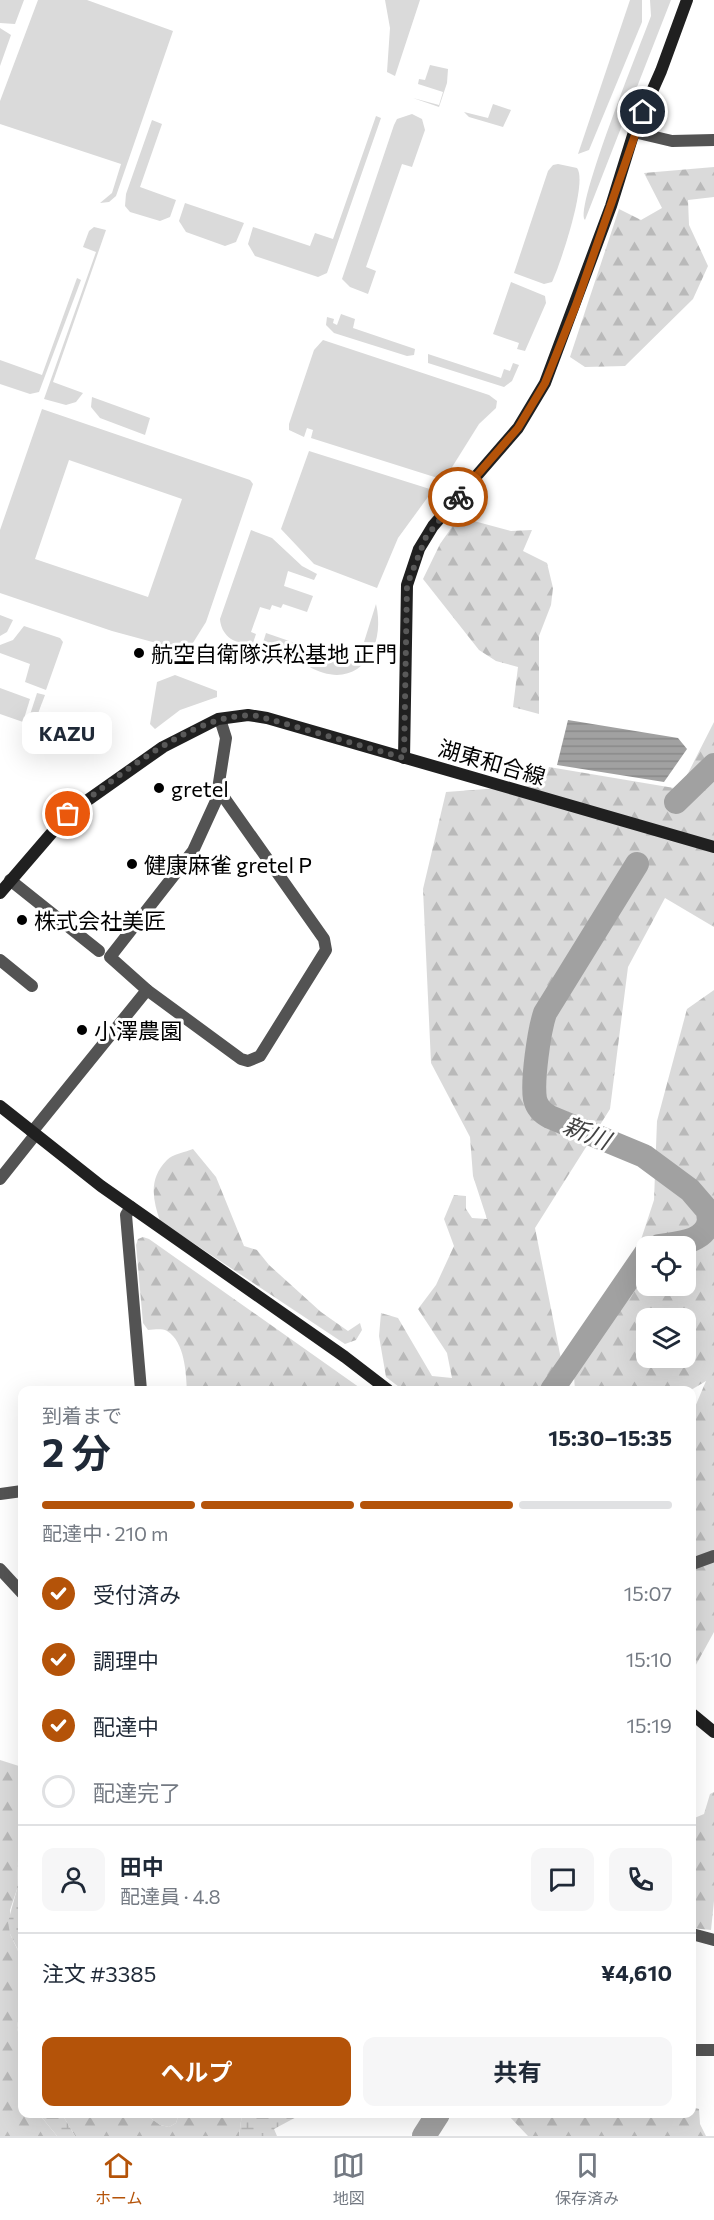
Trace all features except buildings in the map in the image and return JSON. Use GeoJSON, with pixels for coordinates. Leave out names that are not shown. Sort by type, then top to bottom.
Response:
{"type":"FeatureCollection","features":[{"type":"Feature","properties":{"kind":"street"},"geometry":{"type":"LineString","coordinates":[[404,758],[407,585],[419,549],[433,525],[518,428],[545,383],[607,217],[633,132],[687,0]]}},
{"type":"Feature","properties":{"kind":"street"},"geometry":{"type":"LineString","coordinates":[[633,132],[672,141],[714,140]]}},
{"type":"Feature","properties":{"kind":"street","name":"湖東和合線"},"geometry":{"type":"LineString","coordinates":[[0,893],[68,814],[163,747],[196,728],[238,715],[258,716],[714,847]]}},
{"type":"Feature","properties":{"kind":"street"},"geometry":{"type":"LineString","coordinates":[[220,719],[226,738],[218,784],[220,792],[324,939],[326,950],[260,1056],[255,1060],[241,1059],[147,990],[110,957],[193,851],[220,792]]}},
{"type":"Feature","properties":{"kind":"street"},"geometry":{"type":"LineString","coordinates":[[10,880],[99,951]]}},
{"type":"Feature","properties":{"kind":"street"},"geometry":{"type":"LineString","coordinates":[[0,960],[32,986]]}},
{"type":"Feature","properties":{"kind":"street"},"geometry":{"type":"LineString","coordinates":[[0,1179],[147,990]]}},
{"type":"Feature","properties":{"kind":"street"},"geometry":{"type":"LineString","coordinates":[[0,1106],[131,1207],[383,1386]]}},
{"type":"Feature","properties":{"kind":"street"},"geometry":{"type":"LineString","coordinates":[[131,1207],[126,1215],[141,1386]]}},
{"type":"Feature","properties":{"kind":"street"},"geometry":{"type":"LineString","coordinates":[[0,1494],[18,1492]]}},
{"type":"Feature","properties":{"kind":"street"},"geometry":{"type":"LineString","coordinates":[[696,1563],[714,1556]]}},
{"type":"Feature","properties":{"kind":"street"},"geometry":{"type":"LineString","coordinates":[[0,1569],[18,1589]]}},
{"type":"Feature","properties":{"kind":"street"},"geometry":{"type":"LineString","coordinates":[[696,1717],[714,1732]]}},
{"type":"Feature","properties":{"kind":"street"},"geometry":{"type":"LineString","coordinates":[[696,1935],[714,1940]]}},
{"type":"Feature","properties":{"kind":"street"},"geometry":{"type":"LineString","coordinates":[[696,2050],[714,2050]]}},
{"type":"Feature","properties":{"kind":"green space"},"geometry":{"type":"Polygon","coordinates":[[[0,0],[24,0],[15,24],[0,23],[0,0]]]}},
{"type":"Feature","properties":{"kind":"green space"},"geometry":{"type":"Polygon","coordinates":[[[38,0],[87,0],[173,31],[116,196],[109,202],[100,203],[112,193],[121,164],[0,124],[0,101],[38,0]]]}},
{"type":"Feature","properties":{"kind":"green space"},"geometry":{"type":"Polygon","coordinates":[[[385,0],[420,0],[395,76],[387,72],[390,28],[385,0]]]}},
{"type":"Feature","properties":{"kind":"green space"},"geometry":{"type":"Polygon","coordinates":[[[630,0],[642,0],[642,22],[589,150],[578,154],[630,0]]]}},
{"type":"Feature","properties":{"kind":"green space"},"geometry":{"type":"Polygon","coordinates":[[[650,0],[671,0],[585,220],[584,209],[589,187],[651,16],[650,0]]]}},
{"type":"Feature","properties":{"kind":"green space"},"geometry":{"type":"Polygon","coordinates":[[[0,28],[11,35],[0,66],[0,28]]]}},
{"type":"Feature","properties":{"kind":"green space"},"geometry":{"type":"Polygon","coordinates":[[[430,65],[448,69],[447,83],[439,107],[413,98],[439,105],[443,92],[418,84],[419,79],[425,80],[430,65]]]}},
{"type":"Feature","properties":{"kind":"green space"},"geometry":{"type":"Polygon","coordinates":[[[493,104],[511,110],[503,127],[469,117],[464,112],[488,118],[493,104]]]}},
{"type":"Feature","properties":{"kind":"green space"},"geometry":{"type":"Polygon","coordinates":[[[412,114],[422,119],[425,130],[412,167],[402,164],[366,267],[376,271],[368,294],[350,287],[342,279],[394,125],[397,119],[412,114]]]}},
{"type":"Feature","properties":{"kind":"green space"},"geometry":{"type":"Polygon","coordinates":[[[376,116],[381,118],[327,273],[318,277],[255,256],[248,244],[253,227],[310,246],[315,233],[333,239],[376,116]]]}},
{"type":"Feature","properties":{"kind":"green space"},"geometry":{"type":"Polygon","coordinates":[[[152,120],[162,124],[140,187],[176,200],[170,217],[160,221],[130,212],[125,206],[126,194],[152,120]]]}},
{"type":"Feature","properties":{"kind":"green space"},"geometry":{"type":"Polygon","coordinates":[[[553,165],[577,168],[579,189],[572,224],[556,273],[552,282],[544,284],[514,273],[548,171],[553,165]]]}},
{"type":"Feature","properties":{"kind":"green space"},"geometry":{"type":"Polygon","coordinates":[[[714,167],[714,197],[688,200],[689,225],[708,266],[693,299],[625,366],[585,367],[570,357],[619,209],[641,220],[662,208],[644,173],[714,167]]]}},
{"type":"Feature","properties":{"kind":"green space"},"geometry":{"type":"Polygon","coordinates":[[[185,203],[244,223],[236,242],[225,246],[186,232],[179,221],[185,203]]]}},
{"type":"Feature","properties":{"kind":"green space"},"geometry":{"type":"Polygon","coordinates":[[[94,227],[106,230],[53,382],[83,393],[76,402],[66,405],[44,399],[96,252],[83,247],[89,231],[94,227]]]}},
{"type":"Feature","properties":{"kind":"green space"},"geometry":{"type":"Polygon","coordinates":[[[77,278],[81,280],[39,392],[30,394],[0,384],[0,360],[42,375],[77,278]]]}},
{"type":"Feature","properties":{"kind":"green space"},"geometry":{"type":"Polygon","coordinates":[[[511,282],[545,296],[546,303],[525,351],[517,349],[519,343],[493,334],[511,282]]]}},
{"type":"Feature","properties":{"kind":"green space"},"geometry":{"type":"Polygon","coordinates":[[[341,314],[355,319],[353,328],[415,349],[414,355],[407,356],[334,333],[326,325],[327,317],[334,319],[333,323],[337,325],[341,314]]]}},
{"type":"Feature","properties":{"kind":"green space"},"geometry":{"type":"Polygon","coordinates":[[[323,340],[489,395],[497,401],[496,408],[479,424],[444,480],[311,438],[313,430],[307,428],[304,437],[289,430],[289,424],[314,350],[323,340]]]}},
{"type":"Feature","properties":{"kind":"green space"},"geometry":{"type":"Polygon","coordinates":[[[428,354],[501,378],[504,369],[510,371],[513,363],[519,365],[512,381],[504,387],[428,363],[428,354]]]}},
{"type":"Feature","properties":{"kind":"green space"},"geometry":{"type":"Polygon","coordinates":[[[92,397],[150,418],[145,435],[100,418],[91,407],[92,397]]]}},
{"type":"Feature","properties":{"kind":"green space"},"geometry":{"type":"Polygon","coordinates":[[[42,409],[250,480],[253,484],[206,622],[191,646],[173,643],[171,647],[112,631],[0,593],[0,530],[42,409]],[[69,460],[35,559],[148,597],[182,499],[69,460]]]}},
{"type":"Feature","properties":{"kind":"green space"},"geometry":{"type":"Polygon","coordinates":[[[309,451],[433,490],[398,538],[377,588],[314,564],[281,529],[309,451]]]}},
{"type":"Feature","properties":{"kind":"green space"},"geometry":{"type":"Polygon","coordinates":[[[459,517],[511,531],[532,530],[523,551],[547,563],[553,588],[551,605],[539,636],[539,714],[513,707],[518,667],[496,661],[479,650],[423,579],[440,544],[459,517]]]}},
{"type":"Feature","properties":{"kind":"green space"},"geometry":{"type":"Polygon","coordinates":[[[251,530],[272,538],[302,566],[317,574],[314,580],[288,571],[284,586],[313,596],[307,612],[283,604],[281,608],[272,605],[270,610],[260,607],[251,632],[256,634],[253,643],[247,644],[235,641],[226,635],[220,619],[251,530]]]}},
{"type":"Feature","properties":{"kind":"green space"},"geometry":{"type":"Polygon","coordinates":[[[376,604],[377,637],[372,652],[364,663],[354,671],[340,675],[325,673],[308,666],[305,659],[307,648],[353,664],[358,652],[365,654],[368,643],[364,642],[376,604]]]}},
{"type":"Feature","properties":{"kind":"green space"},"geometry":{"type":"Polygon","coordinates":[[[0,615],[13,620],[7,632],[0,636],[0,615]]]}},
{"type":"Feature","properties":{"kind":"green space"},"geometry":{"type":"Polygon","coordinates":[[[24,626],[60,638],[63,642],[46,690],[25,682],[30,664],[0,653],[0,645],[13,640],[24,626]]]}},
{"type":"Feature","properties":{"kind":"green space"},"geometry":{"type":"Polygon","coordinates":[[[266,633],[295,643],[292,652],[285,657],[261,649],[266,633]]]}},
{"type":"Feature","properties":{"kind":"green space"},"geometry":{"type":"Polygon","coordinates":[[[175,675],[217,691],[217,697],[180,710],[155,729],[150,724],[157,682],[175,675]]]}},
{"type":"Feature","properties":{"kind":"green space"},"geometry":{"type":"Polygon","coordinates":[[[0,688],[30,699],[23,722],[0,714],[0,688]]]}},
{"type":"Feature","properties":{"kind":"green space"},"geometry":{"type":"Polygon","coordinates":[[[37,693],[45,695],[34,724],[27,724],[37,693]]]}},
{"type":"Feature","properties":{"kind":"green space"},"geometry":{"type":"Polygon","coordinates":[[[714,722],[714,927],[665,898],[628,967],[610,1109],[535,1228],[561,1359],[548,1386],[398,1386],[386,1377],[379,1336],[381,1313],[398,1318],[432,1376],[452,1378],[447,1353],[418,1309],[436,1285],[454,1246],[444,1219],[454,1195],[466,1196],[466,1209],[472,1218],[487,1219],[473,1176],[470,1137],[431,1063],[423,889],[446,792],[541,785],[549,767],[680,789],[714,722]]]}},
{"type":"Feature","properties":{"kind":"green space"},"geometry":{"type":"Polygon","coordinates":[[[714,990],[714,1632],[696,1665],[696,1405],[706,1381],[696,1387],[575,1386],[572,1350],[633,1264],[636,1255],[636,1296],[696,1296],[696,1236],[642,1236],[654,1200],[657,1121],[687,1009],[714,990]]]}},
{"type":"Feature","properties":{"kind":"green space"},"geometry":{"type":"Polygon","coordinates":[[[193,1149],[216,1177],[244,1246],[257,1250],[269,1265],[321,1312],[348,1331],[360,1323],[362,1330],[356,1340],[345,1344],[160,1221],[154,1197],[157,1175],[169,1158],[193,1149]]]}},
{"type":"Feature","properties":{"kind":"green space"},"geometry":{"type":"Polygon","coordinates":[[[143,1237],[149,1239],[357,1386],[187,1386],[178,1342],[167,1331],[148,1330],[143,1323],[136,1245],[138,1239],[143,1237]]]}},
{"type":"Feature","properties":{"kind":"green space"},"geometry":{"type":"Polygon","coordinates":[[[0,1760],[18,1766],[17,1889],[10,1910],[10,1934],[18,1951],[18,2118],[42,2118],[57,2136],[0,2136],[0,1760]]]}},
{"type":"Feature","properties":{"kind":"green space"},"geometry":{"type":"Polygon","coordinates":[[[714,1792],[714,1901],[711,1930],[696,1928],[696,1817],[704,1814],[710,1794],[714,1792]]]}},
{"type":"Feature","properties":{"kind":"green space"},"geometry":{"type":"Polygon","coordinates":[[[18,1861],[18,1950],[10,1934],[8,1922],[17,1889],[18,1861]]]}},
{"type":"Feature","properties":{"kind":"green space"},"geometry":{"type":"Polygon","coordinates":[[[696,2108],[699,2109],[700,2124],[706,2136],[528,2136],[511,2118],[696,2118],[696,2108]]]}},
{"type":"Feature","properties":{"kind":"green space"},"geometry":{"type":"Polygon","coordinates":[[[42,2118],[64,2118],[75,2136],[57,2136],[42,2118]]]}},
{"type":"Feature","properties":{"kind":"green space"},"geometry":{"type":"Polygon","coordinates":[[[64,2118],[150,2118],[160,2125],[169,2127],[176,2123],[178,2118],[241,2118],[239,2136],[75,2136],[64,2118]]]}},
{"type":"Feature","properties":{"kind":"green space"},"geometry":{"type":"Polygon","coordinates":[[[150,2118],[178,2118],[176,2123],[169,2127],[160,2125],[150,2118]]]}},
{"type":"Feature","properties":{"kind":"green space"},"geometry":{"type":"Polygon","coordinates":[[[241,2118],[295,2118],[274,2129],[277,2136],[239,2136],[241,2118]]]}},
{"type":"Feature","properties":{"kind":"shaded area"},"geometry":{"type":"Polygon","coordinates":[[[568,720],[678,738],[687,749],[664,782],[557,765],[568,720]]]}},
{"type":"Feature","properties":{"kind":"waterway","name":"新川"},"geometry":{"type":"LineString","coordinates":[[676,802],[714,765]]}},
{"type":"Feature","properties":{"kind":"waterway","name":"新川"},"geometry":{"type":"LineString","coordinates":[[637,864],[545,1013],[540,1032],[534,1080],[535,1099],[540,1110],[550,1117],[644,1156],[690,1190],[708,1211],[709,1221],[706,1228],[696,1238]]}},
{"type":"Feature","properties":{"kind":"waterway","name":"新川"},"geometry":{"type":"LineString","coordinates":[[555,1386],[636,1268]]}},
{"type":"Feature","properties":{"kind":"waterway","name":"新川"},"geometry":{"type":"LineString","coordinates":[[424,2136],[435,2118]]}},
{"type":"Feature","properties":{"kind":"way so far"},"geometry":{"type":"LineString","coordinates":[[68,814],[179,737],[207,723],[238,715],[258,716],[404,758],[407,585],[419,549],[433,525],[458,497]]}},
{"type":"Feature","properties":{"kind":"place","name":"航空自衛隊浜松基地 正門"},"geometry":{"type":"Point","coordinates":[139,653]}},
{"type":"Feature","properties":{"kind":"place","name":"gretel"},"geometry":{"type":"Point","coordinates":[159,788]}},
{"type":"Feature","properties":{"kind":"place","name":"KAZU"},"geometry":{"type":"Point","coordinates":[68,814]}},
{"type":"Feature","properties":{"kind":"place","name":"健康麻雀 gretel P"},"geometry":{"type":"Point","coordinates":[132,864]}},
{"type":"Feature","properties":{"kind":"place","name":"株式会社美匠"},"geometry":{"type":"Point","coordinates":[22,920]}},
{"type":"Feature","properties":{"kind":"place","name":"小澤農園"},"geometry":{"type":"Point","coordinates":[82,1030]}},
{"type":"Feature","properties":{"kind":"route"},"geometry":{"type":"LineString","coordinates":[[458,497],[518,428],[545,383],[576,305],[611,206],[633,132],[643,112]]}}]}
